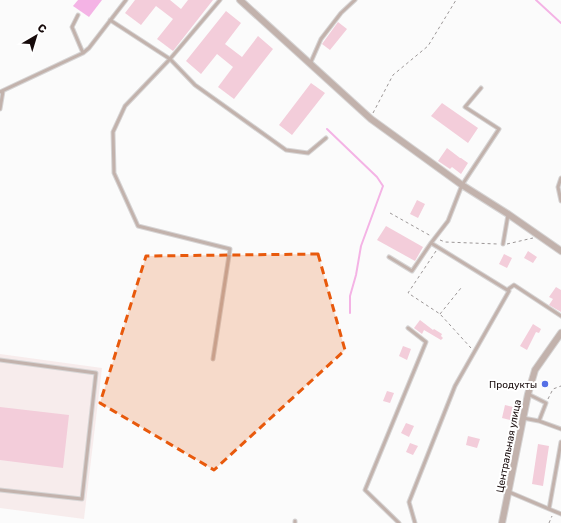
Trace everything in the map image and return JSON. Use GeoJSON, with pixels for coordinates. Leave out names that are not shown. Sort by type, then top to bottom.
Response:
{"type":"FeatureCollection","features":[{"type":"Feature","properties":{"kind":"street"},"geometry":{"type":"LineString","coordinates":[[240,0],[371,119],[402,143],[561,251]]}},
{"type":"Feature","properties":{"kind":"street","name":"Центральная улица"},"geometry":{"type":"LineString","coordinates":[[502,523],[528,394],[535,370],[561,333]]}},
{"type":"Feature","properties":{"kind":"lane"},"geometry":{"type":"LineString","coordinates":[[0,109],[2,92],[83,53],[89,48],[126,0]]}},
{"type":"Feature","properties":{"kind":"lane"},"geometry":{"type":"LineString","coordinates":[[213,359],[230,249],[138,226],[114,173],[113,132],[125,106],[170,59],[220,0]]}},
{"type":"Feature","properties":{"kind":"lane"},"geometry":{"type":"LineString","coordinates":[[310,64],[321,39],[341,14],[355,0]]}},
{"type":"Feature","properties":{"kind":"lane"},"geometry":{"type":"LineString","coordinates":[[78,15],[72,27],[83,53]]}},
{"type":"Feature","properties":{"kind":"lane"},"geometry":{"type":"LineString","coordinates":[[110,20],[170,59],[195,85],[286,150],[308,153],[326,138]]}},
{"type":"Feature","properties":{"kind":"lane"},"geometry":{"type":"LineString","coordinates":[[389,257],[412,271],[448,221],[462,184],[499,130],[465,107],[481,88]]}},
{"type":"Feature","properties":{"kind":"lane"},"geometry":{"type":"LineString","coordinates":[[561,178],[558,187],[561,201]]}},
{"type":"Feature","properties":{"kind":"lane"},"geometry":{"type":"LineString","coordinates":[[503,244],[508,214]]}},
{"type":"Feature","properties":{"kind":"lane"},"geometry":{"type":"LineString","coordinates":[[431,243],[507,290]]}},
{"type":"Feature","properties":{"kind":"lane"},"geometry":{"type":"LineString","coordinates":[[507,290],[514,285],[561,316]]}},
{"type":"Feature","properties":{"kind":"lane"},"geometry":{"type":"LineString","coordinates":[[415,523],[410,502],[455,386],[509,291],[507,290]]}},
{"type":"Feature","properties":{"kind":"lane"},"geometry":{"type":"LineString","coordinates":[[399,523],[365,490],[426,342],[408,328]]}},
{"type":"Feature","properties":{"kind":"lane"},"geometry":{"type":"LineString","coordinates":[[0,360],[96,373],[82,499],[0,490]]}},
{"type":"Feature","properties":{"kind":"lane"},"geometry":{"type":"LineString","coordinates":[[528,394],[546,403],[539,421]]}},
{"type":"Feature","properties":{"kind":"lane"},"geometry":{"type":"LineString","coordinates":[[523,418],[539,421],[561,429]]}},
{"type":"Feature","properties":{"kind":"lane"},"geometry":{"type":"LineString","coordinates":[[549,509],[561,442]]}},
{"type":"Feature","properties":{"kind":"lane"},"geometry":{"type":"LineString","coordinates":[[556,466],[561,467]]}},
{"type":"Feature","properties":{"kind":"lane"},"geometry":{"type":"LineString","coordinates":[[509,492],[561,514]]}},
{"type":"Feature","properties":{"kind":"path"},"geometry":{"type":"LineString","coordinates":[[371,119],[392,75],[428,46],[456,0]]}},
{"type":"Feature","properties":{"kind":"path"},"geometry":{"type":"LineString","coordinates":[[390,213],[445,242],[503,244],[540,237]]}},
{"type":"Feature","properties":{"kind":"path"},"geometry":{"type":"LineString","coordinates":[[438,248],[408,293],[440,314],[474,352]]}},
{"type":"Feature","properties":{"kind":"path"},"geometry":{"type":"LineString","coordinates":[[440,314],[461,288]]}},
{"type":"Feature","properties":{"kind":"path"},"geometry":{"type":"LineString","coordinates":[[546,403],[553,389],[561,386]]}},
{"type":"Feature","properties":{"kind":"path"},"geometry":{"type":"LineString","coordinates":[[550,523],[554,511]]}},
{"type":"Feature","properties":{"kind":"highlighted area"},"geometry":{"type":"Polygon","coordinates":[[[318,254],[345,350],[214,470],[100,403],[146,256],[318,254]]]}},
{"type":"Feature","properties":{"kind":"shaded area"},"geometry":{"type":"Polygon","coordinates":[[[78,0],[102,0],[89,17],[73,6],[78,0]]]}},
{"type":"Feature","properties":{"kind":"shaded area"},"geometry":{"type":"Polygon","coordinates":[[[0,354],[102,368],[84,519],[0,508],[0,354]]]}},
{"type":"Feature","properties":{"kind":"building"},"geometry":{"type":"Polygon","coordinates":[[[135,0],[170,0],[181,9],[188,0],[213,0],[173,51],[157,39],[173,19],[156,6],[141,25],[125,13],[135,0]]]}},
{"type":"Feature","properties":{"kind":"building"},"geometry":{"type":"Polygon","coordinates":[[[226,11],[241,23],[225,44],[242,57],[258,36],[273,49],[234,99],[218,87],[233,67],[217,54],[201,74],[186,61],[226,11]]]}},
{"type":"Feature","properties":{"kind":"building"},"geometry":{"type":"Polygon","coordinates":[[[338,22],[347,29],[330,50],[322,44],[338,22]]]}},
{"type":"Feature","properties":{"kind":"building"},"geometry":{"type":"Polygon","coordinates":[[[311,83],[325,93],[292,135],[279,125],[311,83]]]}},
{"type":"Feature","properties":{"kind":"building"},"geometry":{"type":"Polygon","coordinates":[[[442,103],[478,128],[468,143],[431,116],[442,103]]]}},
{"type":"Feature","properties":{"kind":"building"},"geometry":{"type":"Polygon","coordinates":[[[447,148],[468,163],[461,174],[452,167],[450,169],[438,161],[447,148]]]}},
{"type":"Feature","properties":{"kind":"building"},"geometry":{"type":"Polygon","coordinates":[[[417,200],[425,204],[418,218],[410,214],[417,200]]]}},
{"type":"Feature","properties":{"kind":"building"},"geometry":{"type":"Polygon","coordinates":[[[386,226],[423,247],[415,261],[377,240],[386,226]]]}},
{"type":"Feature","properties":{"kind":"building"},"geometry":{"type":"Polygon","coordinates":[[[528,251],[537,257],[533,263],[524,258],[528,251]]]}},
{"type":"Feature","properties":{"kind":"building"},"geometry":{"type":"Polygon","coordinates":[[[504,254],[512,258],[507,268],[499,264],[504,254]]]}},
{"type":"Feature","properties":{"kind":"building"},"geometry":{"type":"Polygon","coordinates":[[[556,287],[561,290],[561,312],[549,305],[553,299],[549,297],[556,287]]]}},
{"type":"Feature","properties":{"kind":"building"},"geometry":{"type":"Polygon","coordinates":[[[420,320],[433,330],[434,329],[442,334],[441,336],[443,338],[441,340],[424,330],[422,334],[414,328],[420,320]]]}},
{"type":"Feature","properties":{"kind":"building"},"geometry":{"type":"Polygon","coordinates":[[[533,324],[541,329],[539,333],[536,332],[527,350],[520,346],[533,324]]]}},
{"type":"Feature","properties":{"kind":"building"},"geometry":{"type":"Polygon","coordinates":[[[403,346],[411,349],[407,360],[399,356],[403,346]]]}},
{"type":"Feature","properties":{"kind":"building"},"geometry":{"type":"Polygon","coordinates":[[[387,391],[394,393],[390,403],[383,401],[387,391]]]}},
{"type":"Feature","properties":{"kind":"building"},"geometry":{"type":"Polygon","coordinates":[[[505,405],[513,407],[510,420],[502,418],[505,405]]]}},
{"type":"Feature","properties":{"kind":"building"},"geometry":{"type":"Polygon","coordinates":[[[0,407],[69,415],[63,468],[0,460],[0,407]]]}},
{"type":"Feature","properties":{"kind":"building"},"geometry":{"type":"Polygon","coordinates":[[[406,423],[414,426],[409,437],[401,433],[406,423]]]}},
{"type":"Feature","properties":{"kind":"building"},"geometry":{"type":"Polygon","coordinates":[[[468,436],[480,439],[477,448],[466,445],[468,436]]]}},
{"type":"Feature","properties":{"kind":"building"},"geometry":{"type":"Polygon","coordinates":[[[410,443],[418,446],[413,455],[406,452],[410,443]]]}},
{"type":"Feature","properties":{"kind":"building"},"geometry":{"type":"Polygon","coordinates":[[[538,444],[549,446],[543,486],[532,484],[538,444]]]}},
{"type":"Feature","properties":{"kind":"waterway"},"geometry":{"type":"LineString","coordinates":[[536,0],[561,23]]}},
{"type":"Feature","properties":{"kind":"waterway"},"geometry":{"type":"LineString","coordinates":[[327,129],[377,177],[383,186],[361,246],[356,275],[350,296],[350,313]]}},
{"type":"Feature","properties":{"kind":"place","name":"Продукты"},"geometry":{"type":"Point","coordinates":[545,384]}}]}
